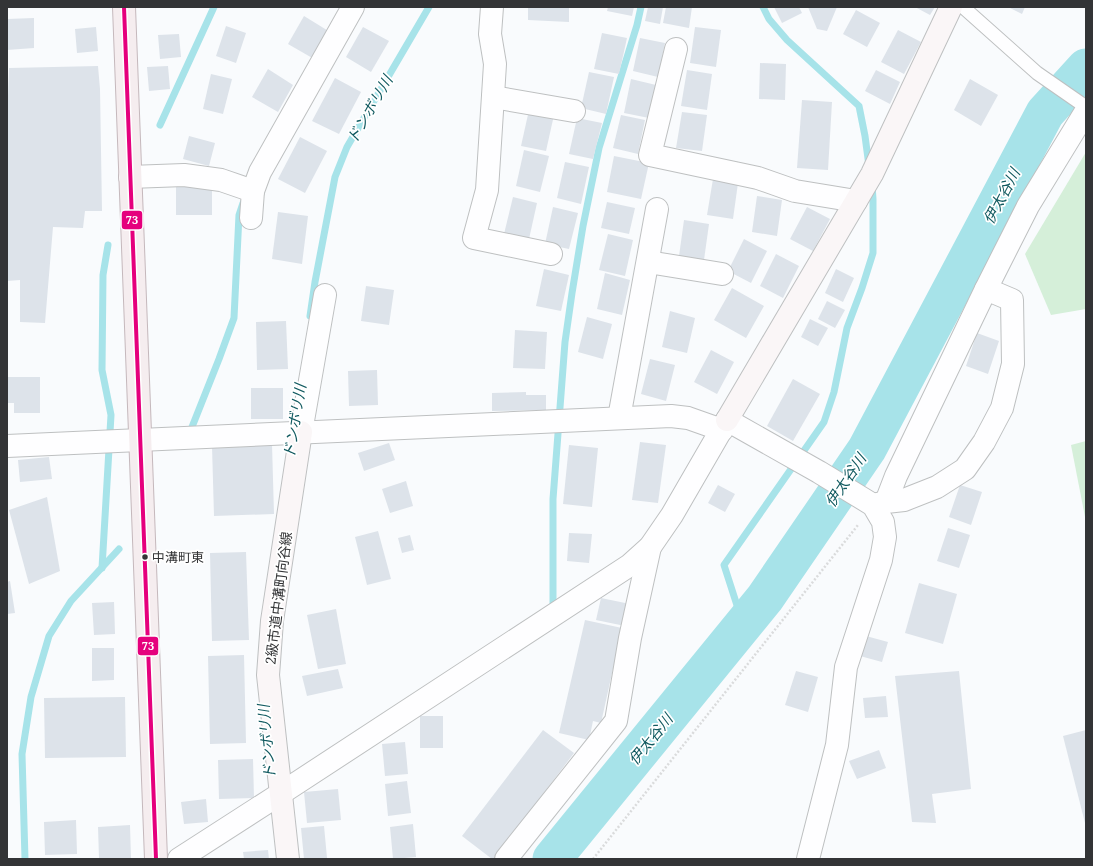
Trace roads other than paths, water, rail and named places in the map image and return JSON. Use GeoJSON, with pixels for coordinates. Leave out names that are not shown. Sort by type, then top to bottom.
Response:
{"type":"FeatureCollection","features":[{"type":"Feature","properties":{"kind":"main road"},"geometry":{"type":"LineString","coordinates":[[124,7],[156,859]]}},
{"type":"Feature","properties":{"kind":"street"},"geometry":{"type":"LineString","coordinates":[[251,218],[253,191],[260,172],[353,7]]}},
{"type":"Feature","properties":{"kind":"street"},"geometry":{"type":"LineString","coordinates":[[492,7],[490,34],[495,64],[487,190],[474,238],[551,254]]}},
{"type":"Feature","properties":{"kind":"street"},"geometry":{"type":"LineString","coordinates":[[179,859],[630,565],[650,547],[672,515],[872,174],[951,7]]}},
{"type":"Feature","properties":{"kind":"street"},"geometry":{"type":"LineString","coordinates":[[676,49],[650,156],[758,178],[795,191],[856,201]]}},
{"type":"Feature","properties":{"kind":"street"},"geometry":{"type":"LineString","coordinates":[[493,97],[574,111]]}},
{"type":"Feature","properties":{"kind":"street"},"geometry":{"type":"LineString","coordinates":[[876,503],[896,476],[986,289],[1028,206],[1086,111]]}},
{"type":"Feature","properties":{"kind":"street"},"geometry":{"type":"LineString","coordinates":[[130,178],[184,176],[221,180],[253,191]]}},
{"type":"Feature","properties":{"kind":"street"},"geometry":{"type":"LineString","coordinates":[[619,418],[657,209]]}},
{"type":"Feature","properties":{"kind":"street"},"geometry":{"type":"LineString","coordinates":[[648,262],[722,274]]}},
{"type":"Feature","properties":{"kind":"street"},"geometry":{"type":"LineString","coordinates":[[7,446],[671,416],[725,425],[819,472],[876,503],[904,500],[937,487],[965,469],[984,442],[1002,408],[1013,364],[1012,300],[986,289]]}},
{"type":"Feature","properties":{"kind":"street"},"geometry":{"type":"LineString","coordinates":[[301,432],[325,295]]}},
{"type":"Feature","properties":{"kind":"street","name":"2級市道中溝町向谷線"},"geometry":{"type":"LineString","coordinates":[[288,859],[268,675],[272,621],[301,432]]}},
{"type":"Feature","properties":{"kind":"street"},"geometry":{"type":"LineString","coordinates":[[808,859],[836,745],[846,667],[881,560],[885,537],[883,522],[876,503]]}},
{"type":"Feature","properties":{"kind":"street"},"geometry":{"type":"LineString","coordinates":[[506,859],[616,721],[630,638],[650,547]]}},
{"type":"Feature","properties":{"kind":"lane"},"geometry":{"type":"LineString","coordinates":[[963,7],[1037,73],[1086,107]]}},
{"type":"Feature","properties":{"kind":"waterway"},"geometry":{"type":"LineString","coordinates":[[160,125],[214,7]]}},
{"type":"Feature","properties":{"kind":"waterway","name":"ドンボリ川"},"geometry":{"type":"LineString","coordinates":[[310,316],[335,177],[347,147],[429,7]]}},
{"type":"Feature","properties":{"kind":"waterway"},"geometry":{"type":"LineString","coordinates":[[553,603],[553,499],[565,342],[572,293],[583,226],[599,148],[637,25],[641,7]]}},
{"type":"Feature","properties":{"kind":"waterway"},"geometry":{"type":"LineString","coordinates":[[763,7],[769,19],[787,40],[859,106],[869,166]]}},
{"type":"Feature","properties":{"kind":"waterway","name":"伊太谷川"},"geometry":{"type":"LineString","coordinates":[[552,859],[765,598],[867,449],[1045,113],[1086,68]]}},
{"type":"Feature","properties":{"kind":"waterway"},"geometry":{"type":"LineString","coordinates":[[743,624],[724,565],[824,422],[834,392],[847,328],[873,253],[872,185]]}},
{"type":"Feature","properties":{"kind":"waterway"},"geometry":{"type":"LineString","coordinates":[[192,427],[234,318],[239,215],[243,203]]}},
{"type":"Feature","properties":{"kind":"waterway"},"geometry":{"type":"LineString","coordinates":[[102,568],[111,415],[102,370],[103,275],[108,245]]}},
{"type":"Feature","properties":{"kind":"waterway"},"geometry":{"type":"LineString","coordinates":[[25,859],[22,754],[31,697],[49,636],[71,601],[119,549]]}},
{"type":"Feature","properties":{"kind":"place","name":"中溝町東"},"geometry":{"type":"Point","coordinates":[145,557]}}]}
